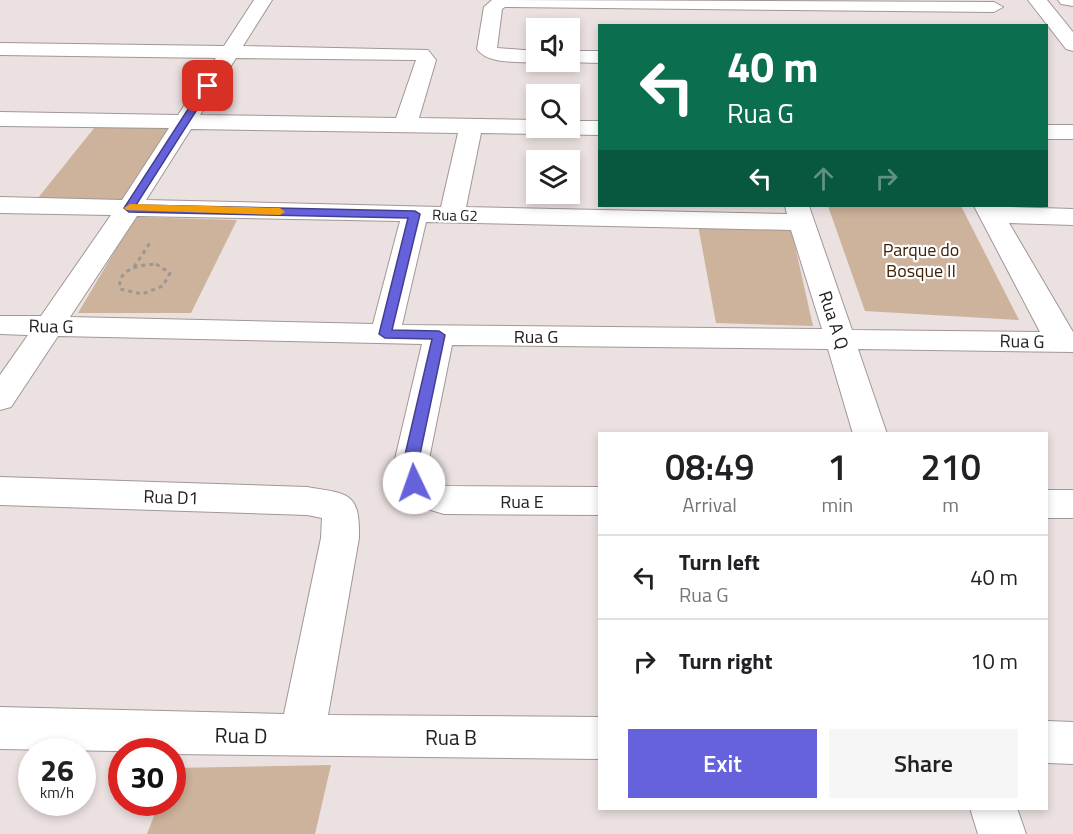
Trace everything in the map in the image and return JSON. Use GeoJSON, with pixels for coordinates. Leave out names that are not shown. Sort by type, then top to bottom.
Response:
{"type":"FeatureCollection","features":[{"type":"Feature","properties":{"kind":"street"},"geometry":{"type":"LineString","coordinates":[[0,399],[129,208],[263,0]]}},
{"type":"Feature","properties":{"kind":"street"},"geometry":{"type":"LineString","coordinates":[[1037,0],[1073,45]]}},
{"type":"Feature","properties":{"kind":"street"},"geometry":{"type":"LineString","coordinates":[[1067,0],[1073,1]]}},
{"type":"Feature","properties":{"kind":"street"},"geometry":{"type":"LineString","coordinates":[[526,56],[490,53],[487,49],[493,7],[496,4],[733,1],[994,7]]}},
{"type":"Feature","properties":{"kind":"street"},"geometry":{"type":"LineString","coordinates":[[733,1],[740,24]]}},
{"type":"Feature","properties":{"kind":"street"},"geometry":{"type":"LineString","coordinates":[[0,49],[422,54],[426,60],[405,126]]}},
{"type":"Feature","properties":{"kind":"street"},"geometry":{"type":"LineString","coordinates":[[580,57],[598,57]]}},
{"type":"Feature","properties":{"kind":"street"},"geometry":{"type":"LineString","coordinates":[[0,119],[526,127]]}},
{"type":"Feature","properties":{"kind":"street"},"geometry":{"type":"LineString","coordinates":[[452,215],[471,127]]}},
{"type":"Feature","properties":{"kind":"street"},"geometry":{"type":"LineString","coordinates":[[580,128],[598,128]]}},
{"type":"Feature","properties":{"kind":"street"},"geometry":{"type":"LineString","coordinates":[[1048,132],[1073,132]]}},
{"type":"Feature","properties":{"kind":"street","name":"Rua G2"},"geometry":{"type":"LineString","coordinates":[[0,205],[452,215],[799,214]]}},
{"type":"Feature","properties":{"kind":"street"},"geometry":{"type":"LineString","coordinates":[[990,210],[1073,217]]}},
{"type":"Feature","properties":{"kind":"street"},"geometry":{"type":"LineString","coordinates":[[990,210],[1067,342]]}},
{"type":"Feature","properties":{"kind":"street"},"geometry":{"type":"LineString","coordinates":[[385,334],[415,214]]}},
{"type":"Feature","properties":{"kind":"street","name":"Rua A Q"},"geometry":{"type":"LineString","coordinates":[[799,214],[869,432]]}},
{"type":"Feature","properties":{"kind":"street","name":"Rua G"},"geometry":{"type":"LineString","coordinates":[[0,325],[439,335],[839,337],[1067,342]]}},
{"type":"Feature","properties":{"kind":"street","name":"Rua E"},"geometry":{"type":"LineString","coordinates":[[439,335],[411,459],[414,483],[427,495],[444,500],[598,501]]}},
{"type":"Feature","properties":{"kind":"street","name":"Rua D1"},"geometry":{"type":"LineString","coordinates":[[0,491],[308,501],[330,505],[341,511],[340,538],[302,736]]}},
{"type":"Feature","properties":{"kind":"street"},"geometry":{"type":"LineString","coordinates":[[1048,504],[1073,504]]}},
{"type":"Feature","properties":{"kind":"street","name":"Rua D"},"geometry":{"type":"LineString","coordinates":[[0,728],[302,736]]}},
{"type":"Feature","properties":{"kind":"street","name":"Rua B"},"geometry":{"type":"LineString","coordinates":[[302,736],[598,738]]}},
{"type":"Feature","properties":{"kind":"street"},"geometry":{"type":"LineString","coordinates":[[1048,742],[1073,743]]}},
{"type":"Feature","properties":{"kind":"street"},"geometry":{"type":"LineString","coordinates":[[994,810],[1002,834]]}},
{"type":"Feature","properties":{"kind":"path"},"geometry":{"type":"LineString","coordinates":[[134,268],[147,264],[163,266],[168,269],[170,278],[155,290],[130,294],[120,289],[118,284],[123,274],[134,268],[150,243]]}},
{"type":"Feature","properties":{"kind":"green space"},"geometry":{"type":"Polygon","coordinates":[[[95,127],[175,127],[123,201],[38,198],[95,127]]]}},
{"type":"Feature","properties":{"kind":"green space","name":"Parque do Bosque II"},"geometry":{"type":"Polygon","coordinates":[[[828,207],[962,207],[1019,320],[865,311],[828,207]]]}},
{"type":"Feature","properties":{"kind":"green space"},"geometry":{"type":"Polygon","coordinates":[[[135,217],[237,220],[191,313],[78,313],[135,217]]]}},
{"type":"Feature","properties":{"kind":"green space"},"geometry":{"type":"Polygon","coordinates":[[[698,225],[791,228],[813,326],[716,323],[698,225]]]}},
{"type":"Feature","properties":{"kind":"green space"},"geometry":{"type":"Polygon","coordinates":[[[331,765],[315,834],[147,834],[154,816],[186,816],[186,768],[331,765]]]}},
{"type":"Feature","properties":{"kind":"slow traffic"},"geometry":{"type":"LineString","coordinates":[[130,208],[280,212]]}},
{"type":"Feature","properties":{"kind":"route"},"geometry":{"type":"LineString","coordinates":[[208,86],[129,208],[415,214],[385,334],[439,335],[411,459],[414,483]]}}]}
